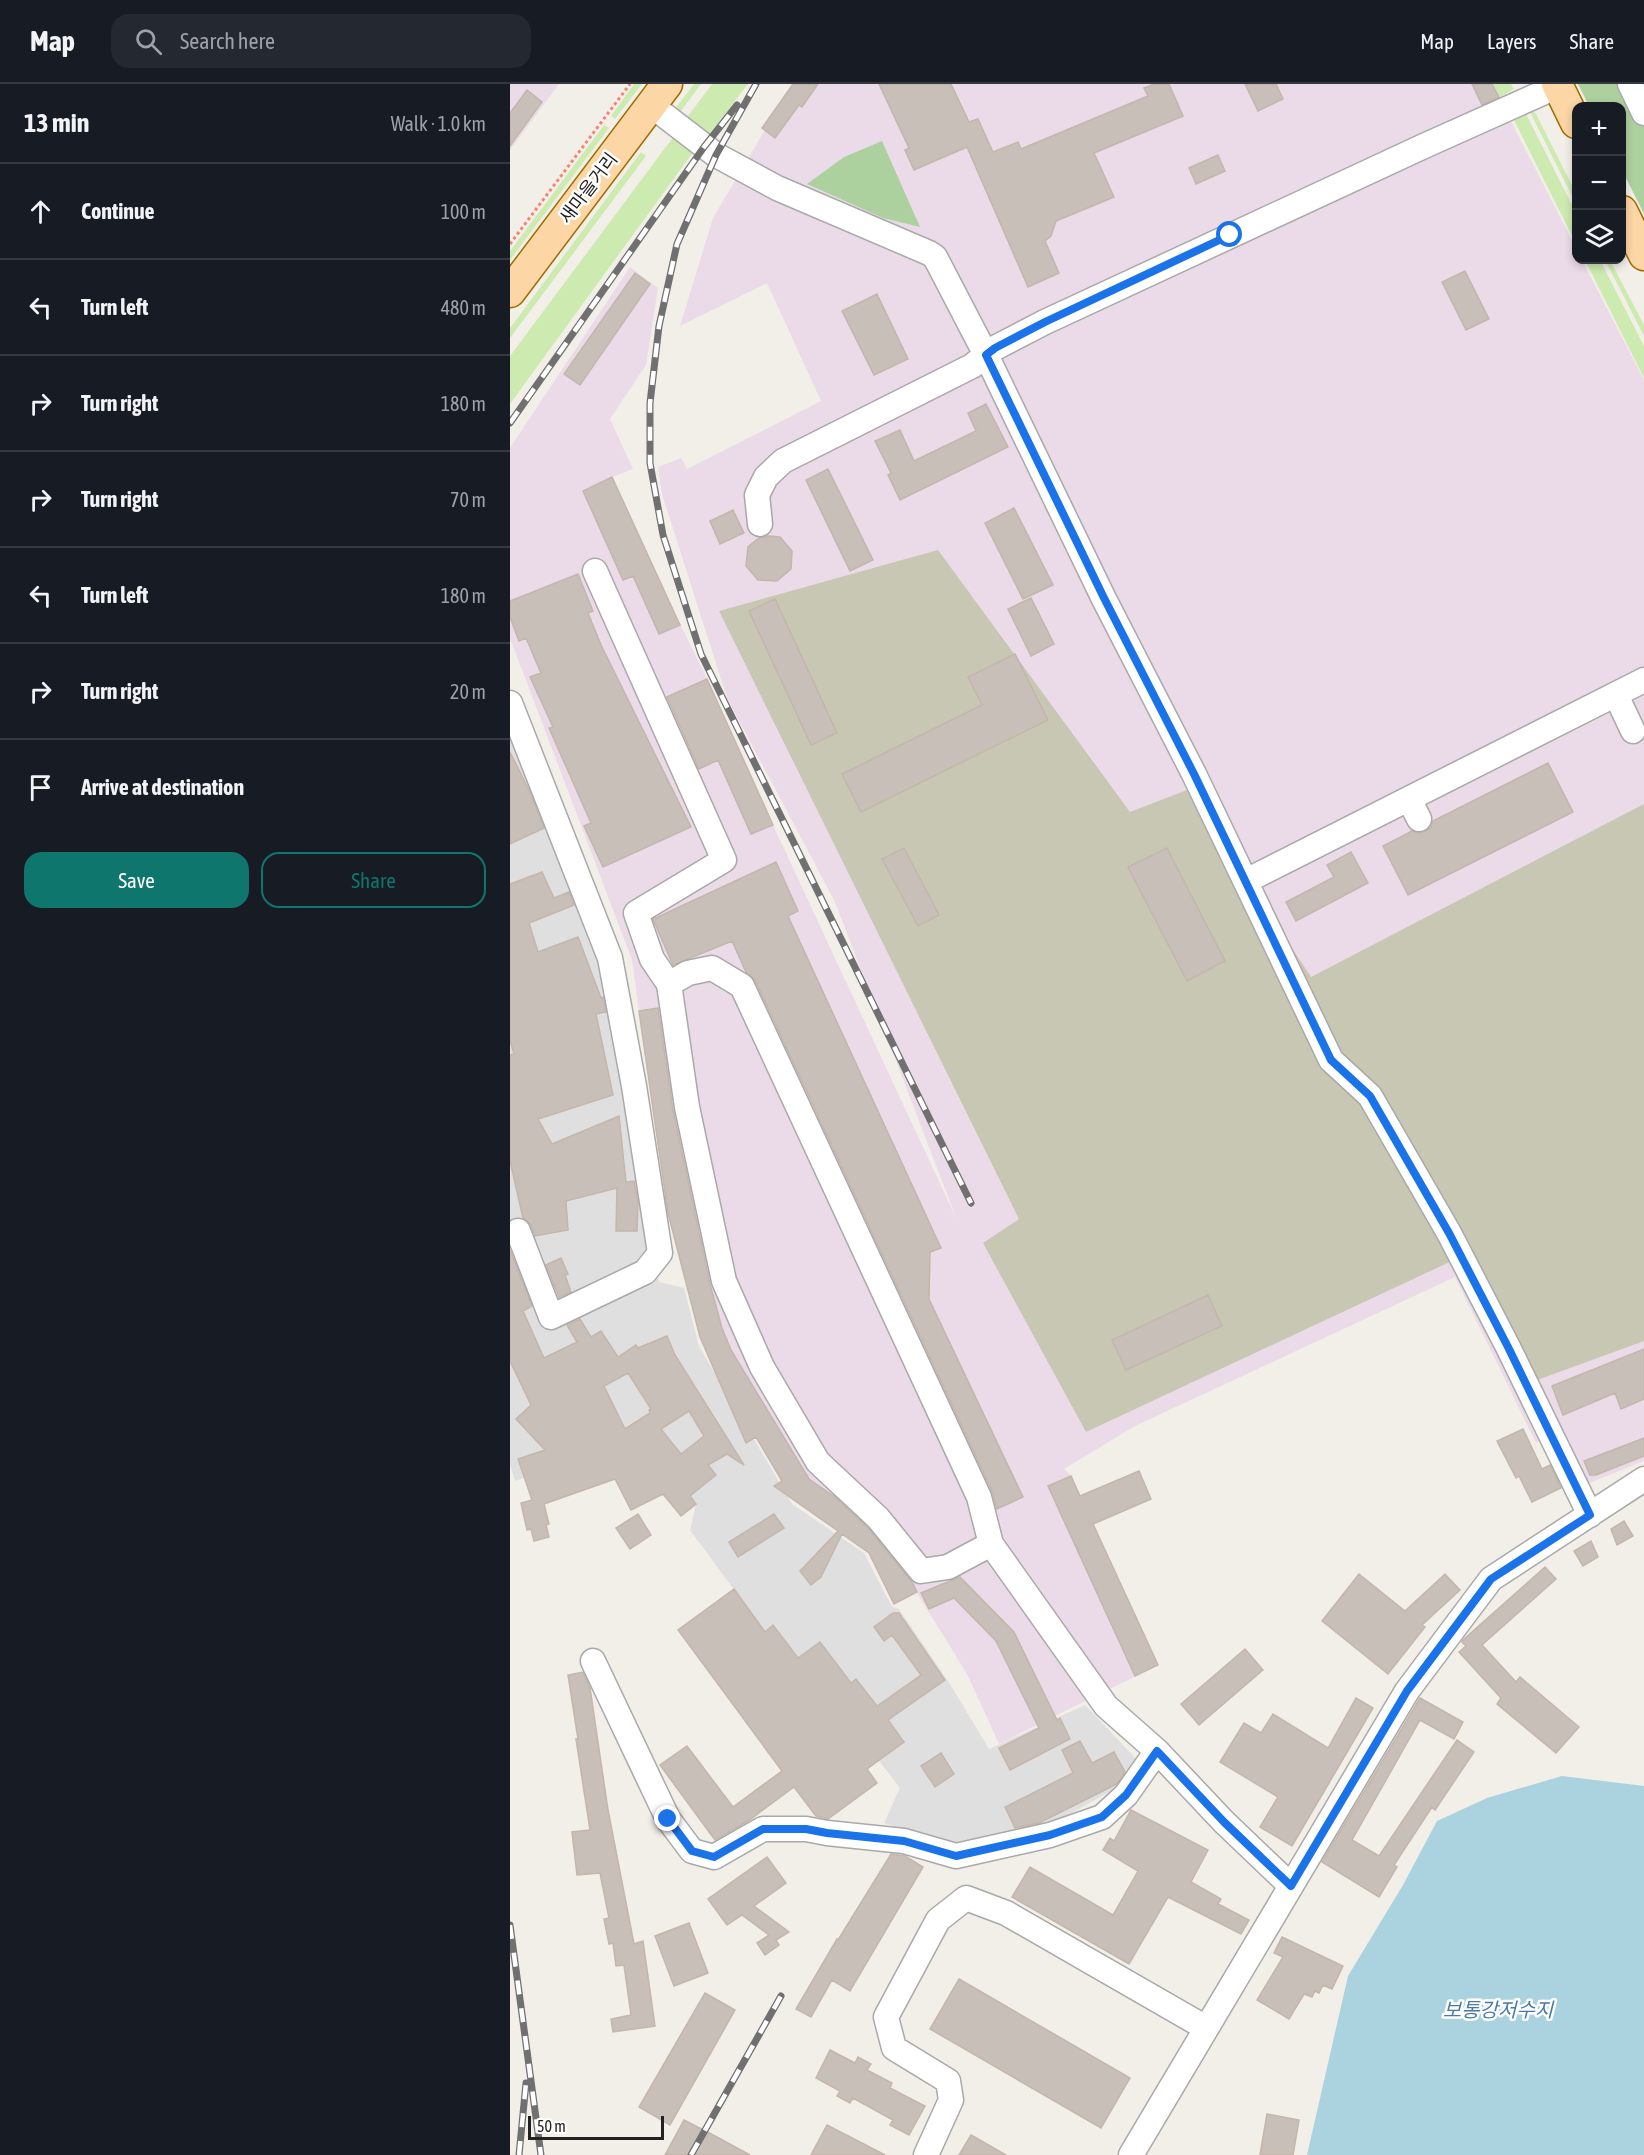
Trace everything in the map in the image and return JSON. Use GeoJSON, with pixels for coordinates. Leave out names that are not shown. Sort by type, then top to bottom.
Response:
{"type":"FeatureCollection","features":[{"type":"Feature","properties":{"kind":"main road"},"geometry":{"type":"LineString","coordinates":[[1557,85],[1572,115]]}},
{"type":"Feature","properties":{"kind":"main road","name":"새마을거리"},"geometry":{"type":"LineString","coordinates":[[510,292],[659,94]]}},
{"type":"Feature","properties":{"kind":"main road"},"geometry":{"type":"LineString","coordinates":[[1626,219],[1644,255]]}},
{"type":"Feature","properties":{"kind":"street"},"geometry":{"type":"LineString","coordinates":[[1630,84],[1644,113]]}},
{"type":"Feature","properties":{"kind":"street"},"geometry":{"type":"LineString","coordinates":[[760,524],[757,495],[766,477],[783,461],[972,366],[995,348],[1055,317],[1557,85]]}},
{"type":"Feature","properties":{"kind":"street"},"geometry":{"type":"LineString","coordinates":[[659,94],[710,151],[777,188],[935,257],[1194,774],[1331,1060],[1370,1096],[1443,1223],[1508,1347],[1590,1515]]}},
{"type":"Feature","properties":{"kind":"street"},"geometry":{"type":"LineString","coordinates":[[595,571],[723,860],[636,913],[652,959],[669,984],[687,1107],[724,1281],[762,1367],[818,1462],[878,1518],[921,1570],[948,1567],[991,1544]]}},
{"type":"Feature","properties":{"kind":"street"},"geometry":{"type":"LineString","coordinates":[[1246,881],[1328,849],[1414,809],[1644,680]]}},
{"type":"Feature","properties":{"kind":"street"},"geometry":{"type":"LineString","coordinates":[[1616,694],[1634,731]]}},
{"type":"Feature","properties":{"kind":"street"},"geometry":{"type":"LineString","coordinates":[[510,703],[610,958],[634,1086],[660,1253],[645,1272],[551,1317],[518,1231]]}},
{"type":"Feature","properties":{"kind":"street"},"geometry":{"type":"LineString","coordinates":[[669,984],[688,973],[712,968],[742,986],[979,1497],[991,1544],[1106,1706],[1157,1751],[1224,1822],[1291,1886]]}},
{"type":"Feature","properties":{"kind":"street"},"geometry":{"type":"LineString","coordinates":[[1131,2155],[1407,1691],[1491,1579],[1644,1479]]}},
{"type":"Feature","properties":{"kind":"street"},"geometry":{"type":"LineString","coordinates":[[593,1661],[668,1819],[692,1851],[714,1857],[763,1829],[806,1829],[904,1841],[956,1856],[1050,1835],[1102,1817],[1126,1795],[1157,1751]]}},
{"type":"Feature","properties":{"kind":"street"},"geometry":{"type":"LineString","coordinates":[[927,2155],[951,2100],[948,2080],[894,2048],[886,2017],[938,1920],[966,1898],[1006,1913],[1206,2028]]}},
{"type":"Feature","properties":{"kind":"path"},"geometry":{"type":"LineString","coordinates":[[510,244],[630,84]]}},
{"type":"Feature","properties":{"kind":"shaded area"},"geometry":{"type":"Polygon","coordinates":[[[510,84],[559,84],[510,150],[510,84]]]}},
{"type":"Feature","properties":{"kind":"shaded area"},"geometry":{"type":"Polygon","coordinates":[[[792,84],[1492,84],[1572,240],[1572,264],[1584,264],[1644,380],[1644,1461],[1572,1490],[1545,1439],[1536,1443],[1455,1277],[1135,1426],[1064,1469],[1071,1476],[1158,1665],[999,1744],[967,1674],[917,1593],[894,1604],[869,1553],[794,1500],[711,1362],[700,1337],[667,1208],[632,960],[510,638],[510,448],[630,267],[658,288],[646,365],[610,419],[633,469],[612,477],[957,1220],[835,902],[727,698],[662,494],[658,467],[681,458],[687,469],[821,401],[767,283],[680,326],[713,218],[792,84]]]}},
{"type":"Feature","properties":{"kind":"shaded area"},"geometry":{"type":"Polygon","coordinates":[[[938,550],[1130,812],[1187,790],[1311,977],[1644,804],[1644,1341],[1529,1383],[1456,1259],[1086,1432],[983,1243],[1019,1219],[719,611],[938,550]]]}},
{"type":"Feature","properties":{"kind":"shaded area"},"geometry":{"type":"Polygon","coordinates":[[[510,729],[590,932],[611,995],[647,1240],[659,1282],[684,1288],[699,1346],[792,1504],[864,1553],[892,1607],[899,1609],[948,1681],[989,1749],[1085,1705],[1140,1763],[1129,1781],[1041,1830],[956,1846],[884,1823],[900,1788],[814,1676],[800,1679],[690,1530],[696,1504],[644,1437],[515,1481],[510,1464],[510,729]]]}},
{"type":"Feature","properties":{"kind":"green space"},"geometry":{"type":"Polygon","coordinates":[[[634,84],[642,84],[615,119],[611,116],[634,84]]]}},
{"type":"Feature","properties":{"kind":"green space"},"geometry":{"type":"Polygon","coordinates":[[[694,84],[701,84],[678,115],[675,109],[694,84]]]}},
{"type":"Feature","properties":{"kind":"green space"},"geometry":{"type":"Polygon","coordinates":[[[712,84],[748,84],[707,137],[685,120],[712,84]]]}},
{"type":"Feature","properties":{"kind":"green space"},"geometry":{"type":"Polygon","coordinates":[[[1493,84],[1511,84],[1514,89],[1500,97],[1493,84]]]}},
{"type":"Feature","properties":{"kind":"green space"},"geometry":{"type":"Polygon","coordinates":[[[1578,84],[1626,84],[1644,125],[1644,214],[1626,178],[1626,102],[1587,102],[1578,84]]]}},
{"type":"Feature","properties":{"kind":"green space"},"geometry":{"type":"Polygon","coordinates":[[[1533,111],[1536,114],[1572,185],[1572,196],[1530,112],[1533,111]]]}},
{"type":"Feature","properties":{"kind":"green space"},"geometry":{"type":"Polygon","coordinates":[[[1525,112],[1572,205],[1572,236],[1513,118],[1525,112]]]}},
{"type":"Feature","properties":{"kind":"green space"},"geometry":{"type":"Polygon","coordinates":[[[604,125],[609,128],[510,260],[510,251],[604,125]]]}},
{"type":"Feature","properties":{"kind":"green space"},"geometry":{"type":"Polygon","coordinates":[[[674,136],[694,151],[510,404],[510,356],[674,136]]]}},
{"type":"Feature","properties":{"kind":"green space"},"geometry":{"type":"Polygon","coordinates":[[[882,141],[920,227],[883,218],[807,184],[844,157],[882,141]]]}},
{"type":"Feature","properties":{"kind":"green space"},"geometry":{"type":"Polygon","coordinates":[[[641,152],[646,156],[510,338],[510,328],[641,152]]]}},
{"type":"Feature","properties":{"kind":"green space"},"geometry":{"type":"Polygon","coordinates":[[[1587,264],[1602,264],[1644,346],[1644,378],[1587,264]]]}},
{"type":"Feature","properties":{"kind":"green space"},"geometry":{"type":"Polygon","coordinates":[[[1607,264],[1612,264],[1644,325],[1644,336],[1607,264]]]}},
{"type":"Feature","properties":{"kind":"water","name":"보통강저수지"},"geometry":{"type":"Polygon","coordinates":[[[1562,1776],[1644,1786],[1644,2155],[1307,2155],[1348,1976],[1403,1885],[1437,1821],[1487,1798],[1562,1776]]]}},
{"type":"Feature","properties":{"kind":"building"},"geometry":{"type":"Polygon","coordinates":[[[793,84],[818,84],[802,107],[799,105],[775,138],[762,128],[793,84]]]}},
{"type":"Feature","properties":{"kind":"building"},"geometry":{"type":"Polygon","coordinates":[[[879,84],[951,84],[969,122],[978,119],[993,152],[1018,142],[1021,149],[1148,96],[1144,88],[1155,84],[1169,84],[1183,116],[1094,153],[1114,197],[1056,221],[1051,236],[1045,241],[1059,273],[1028,287],[967,147],[914,170],[905,150],[909,148],[879,84]]]}},
{"type":"Feature","properties":{"kind":"building"},"geometry":{"type":"Polygon","coordinates":[[[1245,84],[1276,84],[1283,99],[1258,111],[1245,84]]]}},
{"type":"Feature","properties":{"kind":"building"},"geometry":{"type":"Polygon","coordinates":[[[1472,84],[1492,84],[1499,97],[1482,105],[1472,84]]]}},
{"type":"Feature","properties":{"kind":"building"},"geometry":{"type":"Polygon","coordinates":[[[527,90],[542,102],[510,146],[510,113],[527,90]]]}},
{"type":"Feature","properties":{"kind":"building"},"geometry":{"type":"Polygon","coordinates":[[[1218,155],[1225,171],[1196,184],[1189,168],[1218,155]]]}},
{"type":"Feature","properties":{"kind":"building"},"geometry":{"type":"Polygon","coordinates":[[[1465,271],[1489,319],[1466,330],[1442,282],[1465,271]]]}},
{"type":"Feature","properties":{"kind":"building"},"geometry":{"type":"Polygon","coordinates":[[[635,273],[650,284],[580,385],[564,374],[635,273]]]}},
{"type":"Feature","properties":{"kind":"building"},"geometry":{"type":"Polygon","coordinates":[[[877,294],[908,359],[874,375],[842,311],[877,294]]]}},
{"type":"Feature","properties":{"kind":"building"},"geometry":{"type":"Polygon","coordinates":[[[986,404],[1008,447],[900,500],[888,475],[891,473],[875,441],[900,430],[914,461],[976,431],[968,413],[986,404]]]}},
{"type":"Feature","properties":{"kind":"building"},"geometry":{"type":"Polygon","coordinates":[[[828,469],[873,560],[850,571],[806,480],[828,469]]]}},
{"type":"Feature","properties":{"kind":"building"},"geometry":{"type":"Polygon","coordinates":[[[612,477],[680,625],[659,634],[633,576],[623,580],[583,491],[612,477]]]}},
{"type":"Feature","properties":{"kind":"building"},"geometry":{"type":"Polygon","coordinates":[[[1014,508],[1053,585],[1023,599],[985,523],[1014,508]]]}},
{"type":"Feature","properties":{"kind":"building"},"geometry":{"type":"Polygon","coordinates":[[[733,510],[744,533],[720,544],[710,521],[733,510]]]}},
{"type":"Feature","properties":{"kind":"building"},"geometry":{"type":"Polygon","coordinates":[[[780,537],[792,551],[791,569],[777,581],[758,580],[746,566],[748,547],[759,538],[780,537]]]}},
{"type":"Feature","properties":{"kind":"building"},"geometry":{"type":"Polygon","coordinates":[[[578,574],[593,611],[588,613],[601,645],[691,827],[603,867],[584,826],[591,823],[549,728],[553,727],[530,677],[541,673],[526,638],[519,641],[510,617],[510,601],[578,574]]]}},
{"type":"Feature","properties":{"kind":"building"},"geometry":{"type":"Polygon","coordinates":[[[1031,598],[1054,644],[1031,656],[1008,609],[1031,598]]]}},
{"type":"Feature","properties":{"kind":"building"},"geometry":{"type":"Polygon","coordinates":[[[775,599],[837,733],[811,745],[749,611],[775,599]]]}},
{"type":"Feature","properties":{"kind":"building"},"geometry":{"type":"Polygon","coordinates":[[[1015,654],[1048,720],[861,812],[842,774],[982,705],[968,677],[1015,654]]]}},
{"type":"Feature","properties":{"kind":"building"},"geometry":{"type":"Polygon","coordinates":[[[707,679],[773,825],[751,834],[718,760],[699,769],[667,697],[707,679]]]}},
{"type":"Feature","properties":{"kind":"building"},"geometry":{"type":"Polygon","coordinates":[[[510,752],[529,790],[544,828],[510,844],[510,752]]]}},
{"type":"Feature","properties":{"kind":"building"},"geometry":{"type":"Polygon","coordinates":[[[1548,763],[1573,812],[1408,895],[1383,846],[1412,831],[1419,833],[1426,831],[1431,827],[1433,821],[1548,763]]]}},
{"type":"Feature","properties":{"kind":"building"},"geometry":{"type":"Polygon","coordinates":[[[904,848],[939,915],[918,926],[882,859],[904,848]]]}},
{"type":"Feature","properties":{"kind":"building"},"geometry":{"type":"Polygon","coordinates":[[[1167,848],[1225,961],[1187,981],[1128,867],[1167,848]]]}},
{"type":"Feature","properties":{"kind":"building"},"geometry":{"type":"Polygon","coordinates":[[[1351,852],[1368,883],[1296,921],[1286,902],[1334,877],[1327,865],[1351,852]]]}},
{"type":"Feature","properties":{"kind":"building"},"geometry":{"type":"Polygon","coordinates":[[[776,862],[798,911],[788,916],[941,1248],[930,1252],[929,1299],[1023,1497],[997,1509],[992,1491],[755,980],[746,972],[732,941],[673,965],[653,919],[776,862]]]}},
{"type":"Feature","properties":{"kind":"building"},"geometry":{"type":"Polygon","coordinates":[[[542,872],[554,898],[569,892],[574,905],[529,923],[538,952],[578,937],[601,998],[603,997],[606,1012],[596,1014],[613,1095],[538,1119],[552,1144],[619,1116],[626,1182],[634,1181],[638,1202],[637,1231],[616,1231],[617,1188],[566,1201],[568,1230],[535,1236],[531,1225],[523,1218],[510,1161],[510,1055],[514,1054],[510,1040],[510,884],[542,872]]]}},
{"type":"Feature","properties":{"kind":"building"},"geometry":{"type":"Polygon","coordinates":[[[658,1008],[673,1110],[710,1284],[722,1328],[731,1350],[809,1479],[835,1497],[868,1528],[912,1582],[917,1592],[894,1604],[869,1553],[842,1534],[821,1577],[811,1585],[800,1571],[838,1531],[774,1486],[782,1481],[756,1437],[746,1443],[700,1337],[668,1213],[639,1011],[658,1008]]]}},
{"type":"Feature","properties":{"kind":"building"},"geometry":{"type":"Polygon","coordinates":[[[510,1250],[532,1306],[523,1311],[544,1358],[577,1342],[567,1325],[580,1319],[591,1337],[601,1331],[618,1357],[636,1345],[638,1348],[667,1336],[675,1355],[744,1465],[727,1454],[708,1465],[716,1475],[690,1496],[696,1504],[681,1516],[663,1494],[631,1510],[615,1479],[544,1504],[549,1524],[546,1525],[549,1537],[534,1541],[531,1529],[527,1530],[521,1503],[532,1500],[518,1459],[545,1450],[516,1419],[531,1405],[510,1361],[510,1250]],[[628,1373],[604,1386],[625,1429],[650,1413],[651,1409],[628,1373]],[[689,1411],[661,1429],[681,1454],[704,1436],[689,1411]]]}},
{"type":"Feature","properties":{"kind":"building"},"geometry":{"type":"Polygon","coordinates":[[[561,1258],[568,1274],[565,1275],[571,1292],[559,1297],[546,1265],[561,1258]]]}},
{"type":"Feature","properties":{"kind":"building"},"geometry":{"type":"Polygon","coordinates":[[[1208,1295],[1222,1326],[1126,1370],[1112,1340],[1208,1295]]]}},
{"type":"Feature","properties":{"kind":"building"},"geometry":{"type":"Polygon","coordinates":[[[1644,1349],[1644,1399],[1621,1409],[1615,1393],[1563,1415],[1552,1386],[1644,1349]]]}},
{"type":"Feature","properties":{"kind":"building"},"geometry":{"type":"Polygon","coordinates":[[[1523,1429],[1542,1469],[1550,1465],[1561,1488],[1532,1502],[1519,1476],[1516,1478],[1497,1441],[1523,1429]]]}},
{"type":"Feature","properties":{"kind":"building"},"geometry":{"type":"Polygon","coordinates":[[[1644,1438],[1644,1456],[1596,1475],[1590,1475],[1584,1461],[1644,1438]]]}},
{"type":"Feature","properties":{"kind":"building"},"geometry":{"type":"Polygon","coordinates":[[[1139,1471],[1151,1499],[1093,1524],[1158,1665],[1135,1676],[1048,1486],[1071,1476],[1080,1496],[1139,1471]]]}},
{"type":"Feature","properties":{"kind":"building"},"geometry":{"type":"Polygon","coordinates":[[[638,1514],[651,1535],[630,1549],[616,1528],[638,1514]]]}},
{"type":"Feature","properties":{"kind":"building"},"geometry":{"type":"Polygon","coordinates":[[[774,1514],[784,1528],[738,1557],[729,1542],[774,1514]]]}},
{"type":"Feature","properties":{"kind":"building"},"geometry":{"type":"Polygon","coordinates":[[[1624,1521],[1633,1536],[1617,1545],[1611,1529],[1624,1521]]]}},
{"type":"Feature","properties":{"kind":"building"},"geometry":{"type":"Polygon","coordinates":[[[1591,1541],[1598,1557],[1583,1566],[1574,1551],[1591,1541]]]}},
{"type":"Feature","properties":{"kind":"building"},"geometry":{"type":"Polygon","coordinates":[[[1545,1567],[1556,1579],[1482,1645],[1516,1682],[1520,1677],[1579,1727],[1556,1753],[1497,1704],[1501,1698],[1459,1652],[1466,1646],[1463,1640],[1545,1567]]]}},
{"type":"Feature","properties":{"kind":"building"},"geometry":{"type":"Polygon","coordinates":[[[1359,1574],[1405,1611],[1445,1574],[1460,1590],[1422,1625],[1425,1627],[1388,1674],[1322,1621],[1359,1574]]]}},
{"type":"Feature","properties":{"kind":"building"},"geometry":{"type":"Polygon","coordinates":[[[960,1577],[1014,1632],[1057,1720],[1060,1718],[1070,1739],[1010,1770],[999,1748],[1039,1728],[996,1641],[954,1598],[929,1609],[921,1593],[960,1577]]]}},
{"type":"Feature","properties":{"kind":"building"},"geometry":{"type":"Polygon","coordinates":[[[734,1589],[765,1632],[773,1625],[798,1658],[820,1642],[851,1683],[856,1679],[877,1706],[921,1675],[892,1635],[884,1641],[874,1627],[893,1613],[899,1613],[945,1680],[888,1720],[904,1742],[867,1769],[877,1783],[828,1819],[816,1816],[794,1787],[748,1821],[715,1840],[660,1765],[687,1746],[733,1807],[782,1771],[678,1630],[734,1589]]]}},
{"type":"Feature","properties":{"kind":"building"},"geometry":{"type":"Polygon","coordinates":[[[1245,1649],[1263,1670],[1199,1725],[1181,1704],[1245,1649]]]}},
{"type":"Feature","properties":{"kind":"building"},"geometry":{"type":"Polygon","coordinates":[[[583,1672],[590,1688],[608,1810],[634,1944],[643,1941],[655,2026],[613,2032],[611,2019],[631,2015],[624,1965],[616,1966],[613,1943],[609,1944],[604,1919],[609,1918],[600,1873],[577,1875],[572,1832],[590,1830],[568,1675],[583,1672]]]}},
{"type":"Feature","properties":{"kind":"building"},"geometry":{"type":"Polygon","coordinates":[[[1356,1698],[1373,1708],[1292,1846],[1260,1827],[1278,1797],[1220,1762],[1244,1723],[1261,1733],[1273,1714],[1328,1748],[1356,1698]]]}},
{"type":"Feature","properties":{"kind":"building"},"geometry":{"type":"Polygon","coordinates":[[[1420,1698],[1463,1722],[1454,1739],[1420,1720],[1352,1840],[1379,1856],[1457,1740],[1474,1752],[1435,1810],[1432,1807],[1394,1865],[1397,1867],[1379,1897],[1322,1862],[1420,1698]]]}},
{"type":"Feature","properties":{"kind":"building"},"geometry":{"type":"Polygon","coordinates":[[[1080,1741],[1092,1763],[1114,1752],[1125,1772],[1117,1784],[1039,1823],[1015,1828],[1005,1807],[1073,1773],[1062,1750],[1080,1741]]]}},
{"type":"Feature","properties":{"kind":"building"},"geometry":{"type":"Polygon","coordinates":[[[941,1753],[954,1774],[935,1787],[921,1766],[941,1753]]]}},
{"type":"Feature","properties":{"kind":"building"},"geometry":{"type":"Polygon","coordinates":[[[1131,1810],[1208,1850],[1191,1882],[1221,1899],[1218,1904],[1249,1920],[1241,1934],[1168,1897],[1129,1964],[1012,1897],[1030,1867],[1113,1915],[1138,1871],[1103,1850],[1110,1838],[1114,1841],[1131,1810]]]}},
{"type":"Feature","properties":{"kind":"building"},"geometry":{"type":"Polygon","coordinates":[[[891,1854],[905,1856],[923,1867],[850,1991],[832,1980],[811,2017],[796,2009],[837,1939],[891,1854]]]}},
{"type":"Feature","properties":{"kind":"building"},"geometry":{"type":"Polygon","coordinates":[[[767,1857],[786,1883],[754,1906],[789,1932],[776,1940],[779,1945],[765,1955],[757,1943],[769,1935],[742,1915],[727,1925],[708,1899],[767,1857]]]}},
{"type":"Feature","properties":{"kind":"building"},"geometry":{"type":"Polygon","coordinates":[[[689,1923],[708,1973],[674,1986],[655,1936],[689,1923]]]}},
{"type":"Feature","properties":{"kind":"building"},"geometry":{"type":"Polygon","coordinates":[[[1282,1937],[1343,1966],[1332,1989],[1323,1985],[1319,1993],[1315,1991],[1312,1997],[1304,1994],[1289,2019],[1257,2000],[1283,1957],[1274,1953],[1282,1937]]]}},
{"type":"Feature","properties":{"kind":"building"},"geometry":{"type":"Polygon","coordinates":[[[959,1979],[1130,2078],[1101,2128],[930,2029],[959,1979]]]}},
{"type":"Feature","properties":{"kind":"building"},"geometry":{"type":"Polygon","coordinates":[[[705,1993],[735,2010],[670,2125],[639,2107],[705,1993]]]}},
{"type":"Feature","properties":{"kind":"building"},"geometry":{"type":"Polygon","coordinates":[[[830,2050],[855,2063],[858,2057],[871,2064],[867,2070],[892,2083],[890,2088],[925,2106],[909,2135],[890,2125],[893,2120],[853,2098],[850,2103],[837,2096],[840,2091],[816,2078],[830,2050]]]}},
{"type":"Feature","properties":{"kind":"building"},"geometry":{"type":"Polygon","coordinates":[[[1267,2114],[1299,2120],[1293,2155],[1260,2155],[1267,2114]]]}},
{"type":"Feature","properties":{"kind":"building"},"geometry":{"type":"Polygon","coordinates":[[[684,2120],[715,2136],[750,2155],[665,2155],[684,2120]]]}},
{"type":"Feature","properties":{"kind":"building"},"geometry":{"type":"Polygon","coordinates":[[[827,2125],[885,2155],[811,2155],[827,2125]]]}},
{"type":"Feature","properties":{"kind":"building"},"geometry":{"type":"Polygon","coordinates":[[[971,2135],[1006,2155],[959,2155],[971,2135]]]}},
{"type":"Feature","properties":{"kind":"railway"},"geometry":{"type":"LineString","coordinates":[[756,84],[716,155],[677,244],[659,326],[650,403],[650,463],[663,535],[701,654],[971,1203]]}},
{"type":"Feature","properties":{"kind":"railway"},"geometry":{"type":"LineString","coordinates":[[510,423],[704,147],[737,105]]}},
{"type":"Feature","properties":{"kind":"railway"},"geometry":{"type":"LineString","coordinates":[[510,1925],[541,2155]]}},
{"type":"Feature","properties":{"kind":"railway"},"geometry":{"type":"LineString","coordinates":[[691,2155],[781,1996]]}},
{"type":"Feature","properties":{"kind":"railway"},"geometry":{"type":"LineString","coordinates":[[519,2155],[526,2083]]}},
{"type":"Feature","properties":{"kind":"route"},"geometry":{"type":"LineString","coordinates":[[668,1819],[692,1851],[714,1857],[763,1829],[806,1829],[862,1835],[904,1841],[956,1856],[1050,1835],[1102,1817],[1126,1795],[1157,1751],[1224,1822],[1291,1886],[1407,1691],[1491,1579],[1590,1515],[1449,1233],[1370,1096],[1331,1060],[1194,774],[1104,598],[986,355],[1045,322],[1230,235]]}}]}
